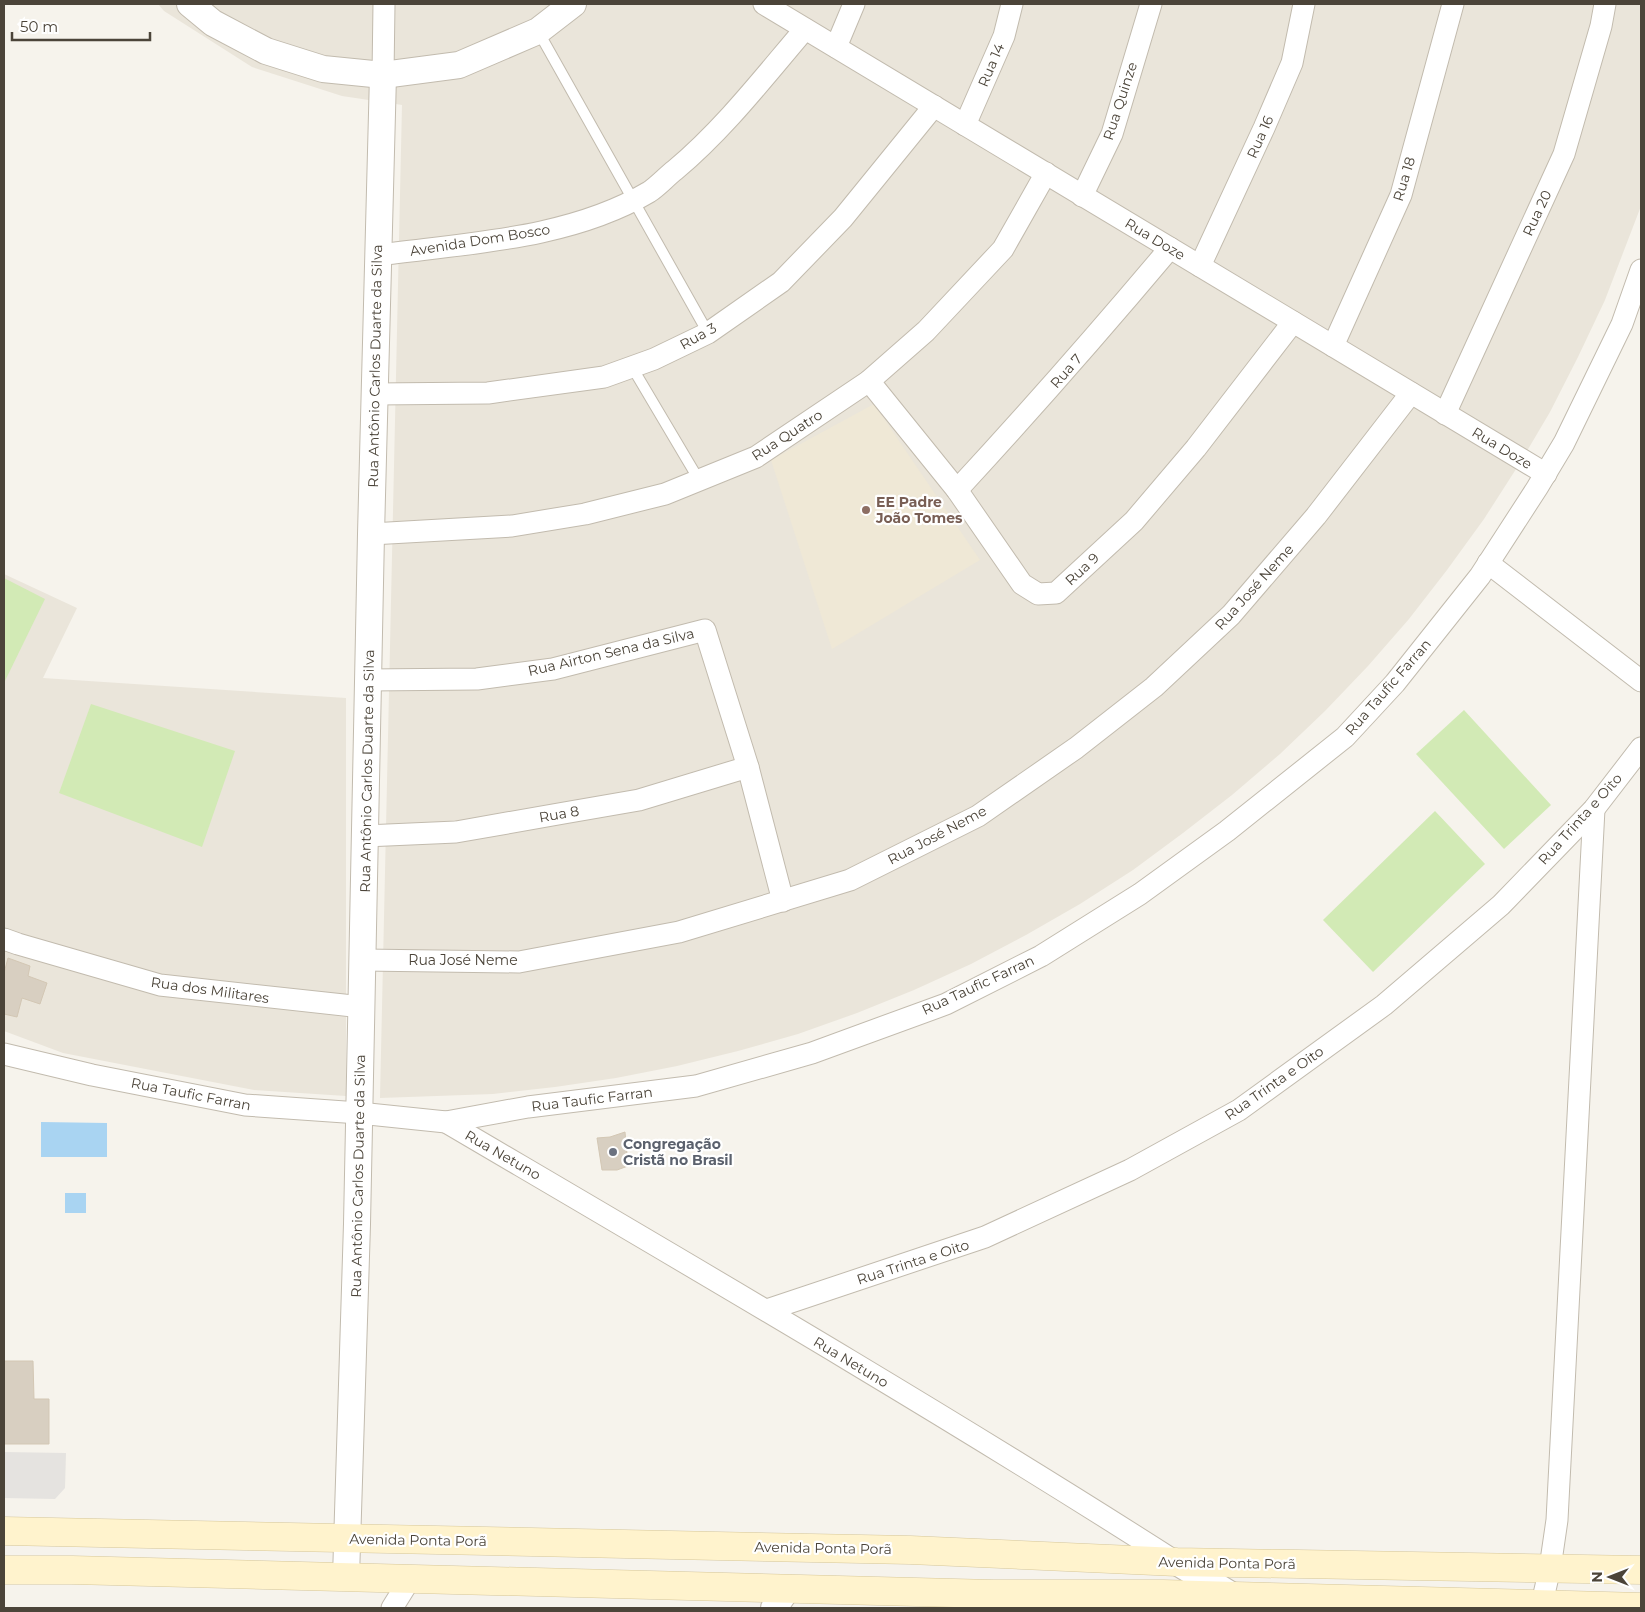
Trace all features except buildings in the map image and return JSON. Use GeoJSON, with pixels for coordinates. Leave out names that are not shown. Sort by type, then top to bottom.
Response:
{"type":"FeatureCollection","features":[{"type":"Feature","properties":{"kind":"main road","name":"Avenida Ponta Porã"},"geometry":{"type":"LineString","coordinates":[[4,1531],[910,1550],[1177,1562],[1641,1570]]}},
{"type":"Feature","properties":{"kind":"main road"},"geometry":{"type":"LineString","coordinates":[[72,1570],[74,1533]]}},
{"type":"Feature","properties":{"kind":"main road"},"geometry":{"type":"LineString","coordinates":[[909,1592],[910,1550]]}},
{"type":"Feature","properties":{"kind":"main road"},"geometry":{"type":"LineString","coordinates":[[4,1570],[72,1570],[410,1579],[780,1599],[909,1592],[1159,1601],[1641,1607]]}},
{"type":"Feature","properties":{"kind":"street"},"geometry":{"type":"LineString","coordinates":[[190,4],[213,22],[266,51],[323,69],[383,75],[459,65],[538,30],[573,4]]}},
{"type":"Feature","properties":{"kind":"street","name":"Rua Antônio Carlos Duarte da Silva"},"geometry":{"type":"LineString","coordinates":[[346,1577],[357,1224],[384,4]]}},
{"type":"Feature","properties":{"kind":"street","name":"Rua Doze"},"geometry":{"type":"LineString","coordinates":[[764,4],[1546,474]]}},
{"type":"Feature","properties":{"kind":"street"},"geometry":{"type":"LineString","coordinates":[[836,47],[854,4]]}},
{"type":"Feature","properties":{"kind":"street","name":"Rua 14"},"geometry":{"type":"LineString","coordinates":[[965,125],[1004,36],[1012,4]]}},
{"type":"Feature","properties":{"kind":"street","name":"Rua Quinze"},"geometry":{"type":"LineString","coordinates":[[1082,196],[1112,134],[1151,4]]}},
{"type":"Feature","properties":{"kind":"street","name":"Rua 16"},"geometry":{"type":"LineString","coordinates":[[1200,266],[1292,63],[1304,4]]}},
{"type":"Feature","properties":{"kind":"street","name":"Rua 18"},"geometry":{"type":"LineString","coordinates":[[1333,346],[1401,195],[1452,4]]}},
{"type":"Feature","properties":{"kind":"street","name":"Rua 20"},"geometry":{"type":"LineString","coordinates":[[1445,414],[1564,154],[1601,26],[1605,4]]}},
{"type":"Feature","properties":{"kind":"street","name":"Avenida Dom Bosco"},"geometry":{"type":"LineString","coordinates":[[378,255],[536,234],[598,217],[650,191],[696,152],[735,111],[805,28]]}},
{"type":"Feature","properties":{"kind":"street","name":"Rua 3"},"geometry":{"type":"LineString","coordinates":[[375,394],[488,393],[604,377],[654,359],[708,333],[781,282],[843,218],[934,106]]}},
{"type":"Feature","properties":{"kind":"street","name":"Rua Quatro"},"geometry":{"type":"LineString","coordinates":[[371,534],[512,526],[585,514],[665,494],[756,457],[869,381],[926,331],[1003,249],[1046,174]]}},
{"type":"Feature","properties":{"kind":"street","name":"Rua 7"},"geometry":{"type":"LineString","coordinates":[[957,490],[1056,382],[1170,248]]}},
{"type":"Feature","properties":{"kind":"street","name":"Rua Taufic Farran"},"geometry":{"type":"LineString","coordinates":[[4,1054],[92,1075],[245,1105],[359,1113],[446,1122],[528,1107],[696,1086],[812,1053],[946,1004],[1041,956],[1140,894],[1227,831],[1345,737],[1395,683],[1480,576],[1546,474],[1564,443],[1622,324],[1641,270]]}},
{"type":"Feature","properties":{"kind":"street","name":"Rua 9"},"geometry":{"type":"LineString","coordinates":[[869,381],[957,490],[1022,584],[1038,594],[1056,593],[1134,521],[1196,448],[1293,322]]}},
{"type":"Feature","properties":{"kind":"street","name":"Rua José Neme"},"geometry":{"type":"LineString","coordinates":[[363,960],[519,962],[679,932],[850,880],[978,816],[1076,748],[1154,687],[1231,615],[1316,516],[1411,393]]}},
{"type":"Feature","properties":{"kind":"street"},"geometry":{"type":"LineString","coordinates":[[1488,563],[1641,681]]}},
{"type":"Feature","properties":{"kind":"street","name":"Rua Airton Sena da Silva"},"geometry":{"type":"LineString","coordinates":[[368,680],[476,679],[554,668],[704,630],[748,768]]}},
{"type":"Feature","properties":{"kind":"street","name":"Rua Trinta e Oito"},"geometry":{"type":"LineString","coordinates":[[767,1310],[985,1237],[1130,1170],[1239,1110],[1384,1005],[1501,905],[1594,809],[1641,748]]}},
{"type":"Feature","properties":{"kind":"street"},"geometry":{"type":"LineString","coordinates":[[748,768],[783,901]]}},
{"type":"Feature","properties":{"kind":"street","name":"Rua 8"},"geometry":{"type":"LineString","coordinates":[[365,836],[456,832],[564,814],[638,800],[748,768]]}},
{"type":"Feature","properties":{"kind":"street"},"geometry":{"type":"LineString","coordinates":[[1540,1606],[1550,1568],[1558,1520],[1594,809]]}},
{"type":"Feature","properties":{"kind":"street","name":"Rua dos Militares"},"geometry":{"type":"LineString","coordinates":[[4,939],[160,985],[362,1007]]}},
{"type":"Feature","properties":{"kind":"street","name":"Rua Netuno"},"geometry":{"type":"LineString","coordinates":[[446,1122],[767,1310],[1080,1500],[1242,1602]]}},
{"type":"Feature","properties":{"kind":"street"},"geometry":{"type":"LineString","coordinates":[[392,1608],[410,1579]]}},
{"type":"Feature","properties":{"kind":"lane"},"geometry":{"type":"LineString","coordinates":[[538,30],[708,333]]}},
{"type":"Feature","properties":{"kind":"lane"},"geometry":{"type":"LineString","coordinates":[[632,367],[699,480]]}},
{"type":"Feature","properties":{"kind":"shaded area"},"geometry":{"type":"Polygon","coordinates":[[[158,4],[1641,4],[1641,206],[1605,300],[1550,412],[1484,519],[1447,570],[1409,619],[1368,666],[1280,754],[1232,795],[1133,870],[1080,904],[971,964],[914,990],[798,1034],[677,1066],[616,1078],[493,1094],[380,1098],[402,105],[342,96],[252,67],[164,11],[158,4]]]}},
{"type":"Feature","properties":{"kind":"shaded area","name":"EE Padre João Tomes"},"geometry":{"type":"Polygon","coordinates":[[[874,404],[980,560],[832,649],[771,460],[874,404]]]}},
{"type":"Feature","properties":{"kind":"shaded area"},"geometry":{"type":"Polygon","coordinates":[[[4,574],[77,608],[43,678],[346,698],[346,1096],[254,1090],[63,1053],[4,1031],[4,574]]]}},
{"type":"Feature","properties":{"kind":"shaded area"},"geometry":{"type":"Polygon","coordinates":[[[4,1452],[66,1453],[65,1488],[55,1499],[4,1498],[4,1452]]]}},
{"type":"Feature","properties":{"kind":"green space"},"geometry":{"type":"Polygon","coordinates":[[[4,578],[45,599],[4,683],[4,578]]]}},
{"type":"Feature","properties":{"kind":"green space"},"geometry":{"type":"Polygon","coordinates":[[[91,704],[235,751],[202,847],[59,793],[91,704]]]}},
{"type":"Feature","properties":{"kind":"green space"},"geometry":{"type":"Polygon","coordinates":[[[1464,710],[1551,805],[1504,849],[1416,754],[1464,710]]]}},
{"type":"Feature","properties":{"kind":"green space"},"geometry":{"type":"Polygon","coordinates":[[[1435,811],[1485,864],[1373,972],[1323,920],[1435,811]]]}},
{"type":"Feature","properties":{"kind":"water"},"geometry":{"type":"Polygon","coordinates":[[[41,1122],[107,1123],[107,1157],[41,1157],[41,1122]]]}},
{"type":"Feature","properties":{"kind":"water"},"geometry":{"type":"Polygon","coordinates":[[[65,1193],[86,1193],[86,1213],[65,1213],[65,1193]]]}},
{"type":"Feature","properties":{"kind":"place","name":"EE Padre João Tomes"},"geometry":{"type":"Point","coordinates":[866,510]}},
{"type":"Feature","properties":{"kind":"place","name":"Congregação Cristã no Brasil"},"geometry":{"type":"Point","coordinates":[613,1152]}}]}
